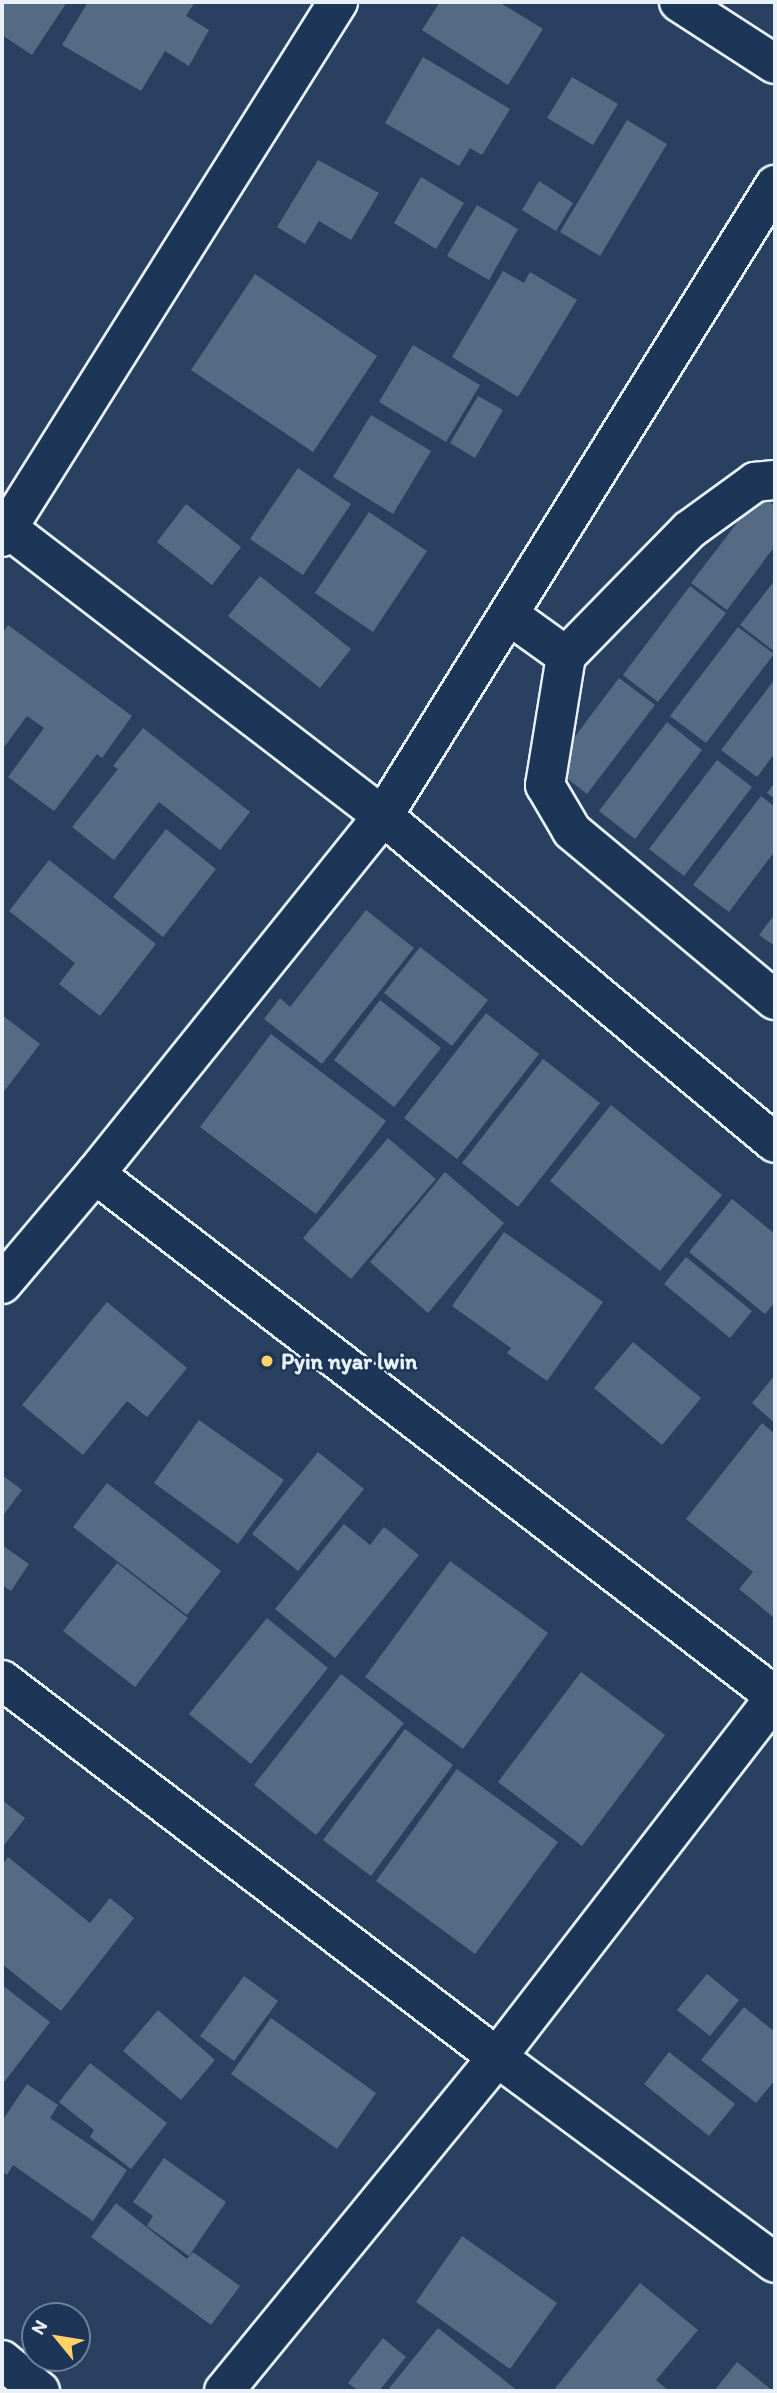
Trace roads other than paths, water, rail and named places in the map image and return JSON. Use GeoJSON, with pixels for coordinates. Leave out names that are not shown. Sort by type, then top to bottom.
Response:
{"type":"FeatureCollection","features":[{"type":"Feature","properties":{"kind":"street"},"geometry":{"type":"LineString","coordinates":[[338,2],[4,530],[383,816],[775,1143]]}},
{"type":"Feature","properties":{"kind":"street"},"geometry":{"type":"LineString","coordinates":[[679,2],[775,64]]}},
{"type":"Feature","properties":{"kind":"street"},"geometry":{"type":"LineString","coordinates":[[2,1284],[95,1174],[383,816],[775,185]]}},
{"type":"Feature","properties":{"kind":"street"},"geometry":{"type":"LineString","coordinates":[[775,480],[755,482],[689,530],[565,656],[545,785],[572,831],[775,1000]]}},
{"type":"Feature","properties":{"kind":"street"},"geometry":{"type":"LineString","coordinates":[[509,615],[565,656]]}},
{"type":"Feature","properties":{"kind":"street"},"geometry":{"type":"LineString","coordinates":[[95,1174],[775,1697],[497,2057],[224,2391]]}},
{"type":"Feature","properties":{"kind":"street"},"geometry":{"type":"LineString","coordinates":[[2,1680],[497,2057],[775,2263]]}},
{"type":"Feature","properties":{"kind":"street"},"geometry":{"type":"LineString","coordinates":[[2,2360],[40,2391]]}},
{"type":"Feature","properties":{"kind":"place","name":"Pyin nyar lwin"},"geometry":{"type":"Point","coordinates":[267,1361]}}]}
